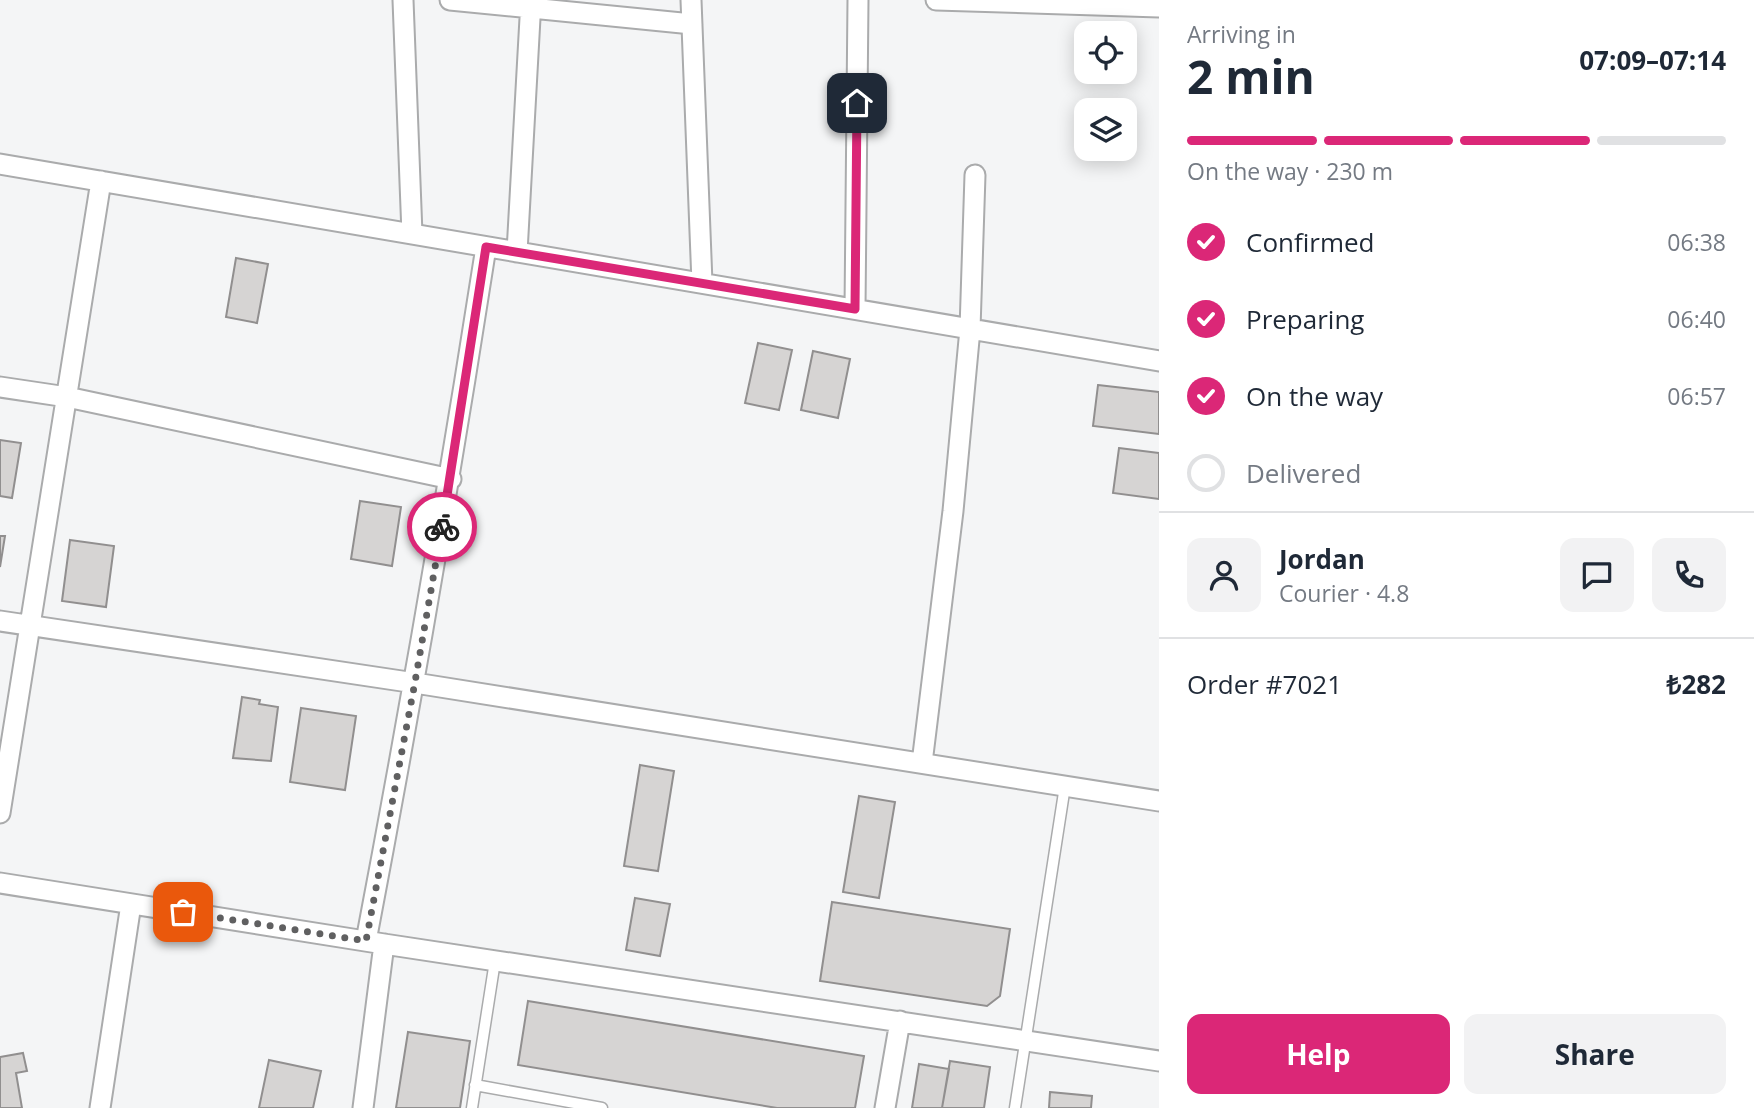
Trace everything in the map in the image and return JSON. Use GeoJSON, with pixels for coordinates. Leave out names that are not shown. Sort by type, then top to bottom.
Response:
{"type":"FeatureCollection","features":[{"type":"Feature","properties":{"kind":"street"},"geometry":{"type":"LineString","coordinates":[[403,0],[412,234]]}},
{"type":"Feature","properties":{"kind":"street"},"geometry":{"type":"LineString","coordinates":[[450,0],[530,4],[692,24]]}},
{"type":"Feature","properties":{"kind":"street"},"geometry":{"type":"LineString","coordinates":[[691,0],[702,283]]}},
{"type":"Feature","properties":{"kind":"street"},"geometry":{"type":"LineString","coordinates":[[855,309],[858,0]]}},
{"type":"Feature","properties":{"kind":"street"},"geometry":{"type":"LineString","coordinates":[[936,0],[1159,7]]}},
{"type":"Feature","properties":{"kind":"street"},"geometry":{"type":"LineString","coordinates":[[517,252],[530,4]]}},
{"type":"Feature","properties":{"kind":"street"},"geometry":{"type":"LineString","coordinates":[[0,164],[1159,361]]}},
{"type":"Feature","properties":{"kind":"street"},"geometry":{"type":"LineString","coordinates":[[922,763],[953,510],[970,329],[975,175]]}},
{"type":"Feature","properties":{"kind":"street"},"geometry":{"type":"LineString","coordinates":[[0,813],[101,181]]}},
{"type":"Feature","properties":{"kind":"street"},"geometry":{"type":"LineString","coordinates":[[363,1108],[375,943],[486,247]]}},
{"type":"Feature","properties":{"kind":"street"},"geometry":{"type":"LineString","coordinates":[[0,387],[67,397],[450,479]]}},
{"type":"Feature","properties":{"kind":"street"},"geometry":{"type":"LineString","coordinates":[[0,621],[415,682],[1159,801]]}},
{"type":"Feature","properties":{"kind":"street"},"geometry":{"type":"LineString","coordinates":[[0,884],[1159,1061]]}},
{"type":"Feature","properties":{"kind":"street"},"geometry":{"type":"LineString","coordinates":[[100,1108],[131,904]]}},
{"type":"Feature","properties":{"kind":"street"},"geometry":{"type":"LineString","coordinates":[[885,1108],[900,1021]]}},
{"type":"Feature","properties":{"kind":"lane"},"geometry":{"type":"LineString","coordinates":[[1015,1108],[1065,786]]}},
{"type":"Feature","properties":{"kind":"lane"},"geometry":{"type":"LineString","coordinates":[[472,1108],[495,961]]}},
{"type":"Feature","properties":{"kind":"lane"},"geometry":{"type":"LineString","coordinates":[[475,1086],[602,1108]]}},
{"type":"Feature","properties":{"kind":"building"},"geometry":{"type":"Polygon","coordinates":[[[236,258],[268,264],[257,323],[226,317],[236,258]]]}},
{"type":"Feature","properties":{"kind":"building"},"geometry":{"type":"Polygon","coordinates":[[[758,343],[792,350],[779,410],[745,403],[758,343]]]}},
{"type":"Feature","properties":{"kind":"building"},"geometry":{"type":"Polygon","coordinates":[[[813,351],[850,359],[838,418],[801,410],[813,351]]]}},
{"type":"Feature","properties":{"kind":"building"},"geometry":{"type":"Polygon","coordinates":[[[1098,385],[1159,392],[1159,434],[1093,426],[1098,385]]]}},
{"type":"Feature","properties":{"kind":"building"},"geometry":{"type":"Polygon","coordinates":[[[0,440],[21,443],[12,498],[0,496],[0,440]]]}},
{"type":"Feature","properties":{"kind":"building"},"geometry":{"type":"Polygon","coordinates":[[[1119,448],[1159,453],[1159,499],[1113,493],[1119,448]]]}},
{"type":"Feature","properties":{"kind":"building"},"geometry":{"type":"Polygon","coordinates":[[[360,501],[401,507],[392,566],[351,559],[360,501]]]}},
{"type":"Feature","properties":{"kind":"building"},"geometry":{"type":"Polygon","coordinates":[[[0,536],[5,536],[0,567],[0,536]]]}},
{"type":"Feature","properties":{"kind":"building"},"geometry":{"type":"Polygon","coordinates":[[[70,540],[114,546],[106,607],[62,601],[70,540]]]}},
{"type":"Feature","properties":{"kind":"building"},"geometry":{"type":"Polygon","coordinates":[[[242,697],[260,700],[259,704],[278,707],[271,761],[233,758],[242,697]]]}},
{"type":"Feature","properties":{"kind":"building"},"geometry":{"type":"Polygon","coordinates":[[[301,708],[356,716],[345,790],[290,782],[301,708]]]}},
{"type":"Feature","properties":{"kind":"building"},"geometry":{"type":"Polygon","coordinates":[[[640,765],[674,771],[658,871],[624,866],[640,765]]]}},
{"type":"Feature","properties":{"kind":"building"},"geometry":{"type":"Polygon","coordinates":[[[859,796],[895,802],[879,898],[843,892],[859,796]]]}},
{"type":"Feature","properties":{"kind":"building"},"geometry":{"type":"Polygon","coordinates":[[[635,898],[670,904],[660,956],[626,950],[635,898]]]}},
{"type":"Feature","properties":{"kind":"building"},"geometry":{"type":"Polygon","coordinates":[[[832,902],[1010,929],[1000,996],[987,1006],[820,981],[832,902]]]}},
{"type":"Feature","properties":{"kind":"building"},"geometry":{"type":"Polygon","coordinates":[[[528,1001],[864,1056],[855,1108],[777,1108],[518,1065],[528,1001]]]}},
{"type":"Feature","properties":{"kind":"building"},"geometry":{"type":"Polygon","coordinates":[[[408,1032],[470,1041],[460,1108],[396,1108],[408,1032]]]}},
{"type":"Feature","properties":{"kind":"building"},"geometry":{"type":"Polygon","coordinates":[[[23,1053],[27,1071],[16,1073],[22,1108],[0,1108],[0,1057],[23,1053]]]}},
{"type":"Feature","properties":{"kind":"building"},"geometry":{"type":"Polygon","coordinates":[[[269,1060],[321,1071],[313,1108],[259,1108],[269,1060]]]}},
{"type":"Feature","properties":{"kind":"building"},"geometry":{"type":"Polygon","coordinates":[[[950,1061],[990,1067],[984,1108],[942,1108],[950,1061]]]}},
{"type":"Feature","properties":{"kind":"building"},"geometry":{"type":"Polygon","coordinates":[[[919,1064],[949,1069],[942,1108],[912,1108],[919,1064]]]}},
{"type":"Feature","properties":{"kind":"building"},"geometry":{"type":"Polygon","coordinates":[[[1050,1092],[1092,1096],[1091,1108],[1049,1108],[1050,1092]]]}},
{"type":"Feature","properties":{"kind":"way so far"},"geometry":{"type":"LineString","coordinates":[[183,912],[366,941],[442,527]]}},
{"type":"Feature","properties":{"kind":"route"},"geometry":{"type":"LineString","coordinates":[[442,527],[486,247],[855,309],[857,103]]}}]}
